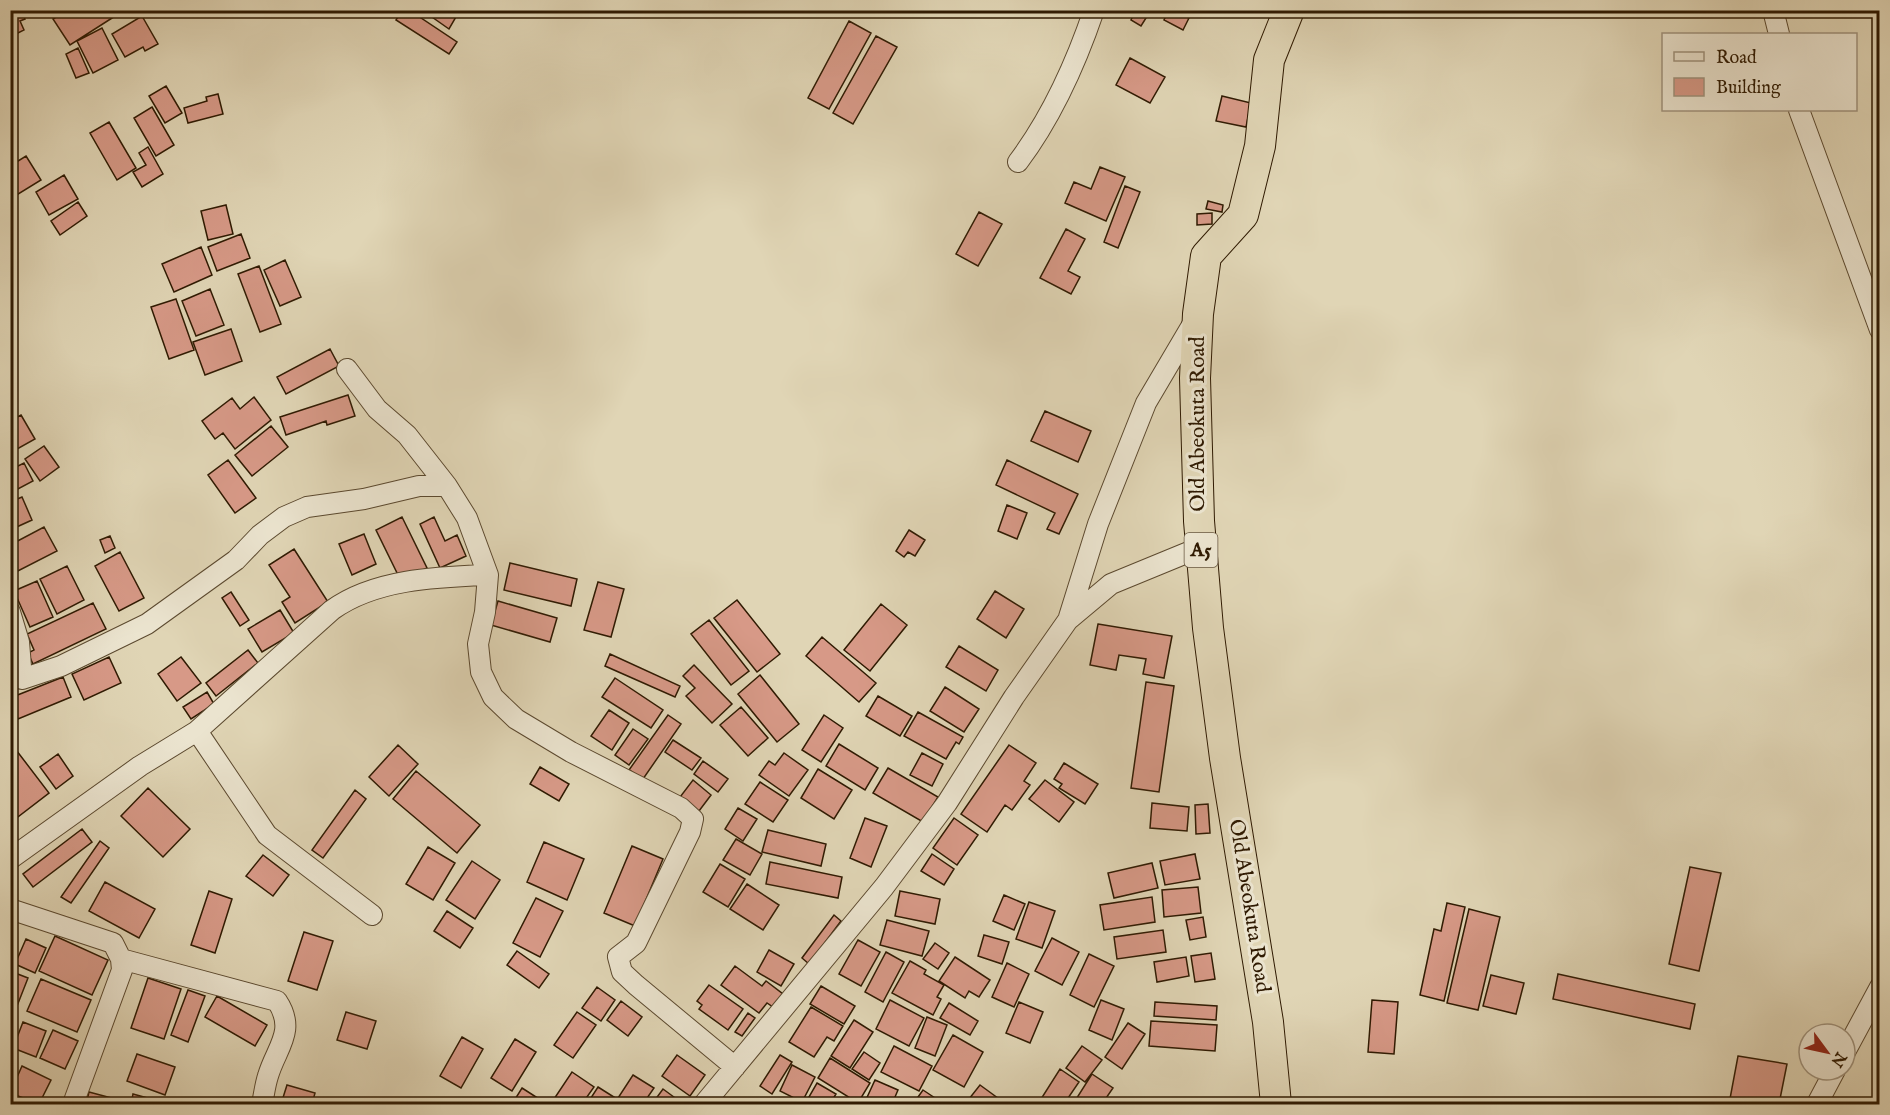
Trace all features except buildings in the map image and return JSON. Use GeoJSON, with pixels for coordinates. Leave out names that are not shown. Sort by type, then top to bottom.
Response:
{"type":"FeatureCollection","features":[{"type":"Feature","properties":{"kind":"highway","name":"Old Abeokuta Road"},"geometry":{"type":"LineString","coordinates":[[1276,1104],[1268,1022],[1225,758],[1208,628],[1196,463],[1198,314],[1206,256],[1243,215],[1260,146],[1269,60],[1289,10]]}},
{"type":"Feature","properties":{"kind":"street"},"geometry":{"type":"LineString","coordinates":[[1018,162],[1035,139],[1055,100],[1082,45],[1094,10]]}},
{"type":"Feature","properties":{"kind":"street"},"geometry":{"type":"LineString","coordinates":[[1773,10],[1779,33]]}},
{"type":"Feature","properties":{"kind":"street"},"geometry":{"type":"LineString","coordinates":[[1799,111],[1880,330]]}},
{"type":"Feature","properties":{"kind":"street"},"geometry":{"type":"LineString","coordinates":[[1068,620],[1098,524],[1146,403],[1198,314]]}},
{"type":"Feature","properties":{"kind":"street"},"geometry":{"type":"LineString","coordinates":[[347,369],[377,409],[407,435],[447,486],[467,518],[488,575],[485,612],[478,644],[481,672],[493,697],[525,725],[571,752],[681,808],[693,819],[690,832],[636,943],[618,957],[622,972],[636,986],[735,1067]]}},
{"type":"Feature","properties":{"kind":"street"},"geometry":{"type":"LineString","coordinates":[[10,612],[19,642],[16,682],[61,666],[147,624],[236,560],[260,535],[284,517],[307,507],[364,499],[418,486],[447,486]]}},
{"type":"Feature","properties":{"kind":"street"},"geometry":{"type":"LineString","coordinates":[[704,1104],[806,985],[891,878],[947,803],[1014,697],[1068,620],[1111,584],[1201,547]]}},
{"type":"Feature","properties":{"kind":"street"},"geometry":{"type":"LineString","coordinates":[[10,859],[140,766],[197,730],[316,624],[351,596],[429,579],[488,575]]}},
{"type":"Feature","properties":{"kind":"street"},"geometry":{"type":"LineString","coordinates":[[197,730],[267,835],[372,915]]}},
{"type":"Feature","properties":{"kind":"street"},"geometry":{"type":"LineString","coordinates":[[10,909],[113,944],[121,959],[122,970],[73,1104]]}},
{"type":"Feature","properties":{"kind":"street"},"geometry":{"type":"LineString","coordinates":[[121,959],[277,1001],[284,1011],[284,1042],[268,1075],[262,1104]]}},
{"type":"Feature","properties":{"kind":"street"},"geometry":{"type":"LineString","coordinates":[[1857,1030],[1880,987]]}},
{"type":"Feature","properties":{"kind":"street"},"geometry":{"type":"LineString","coordinates":[[1817,1104],[1829,1082]]}}]}
